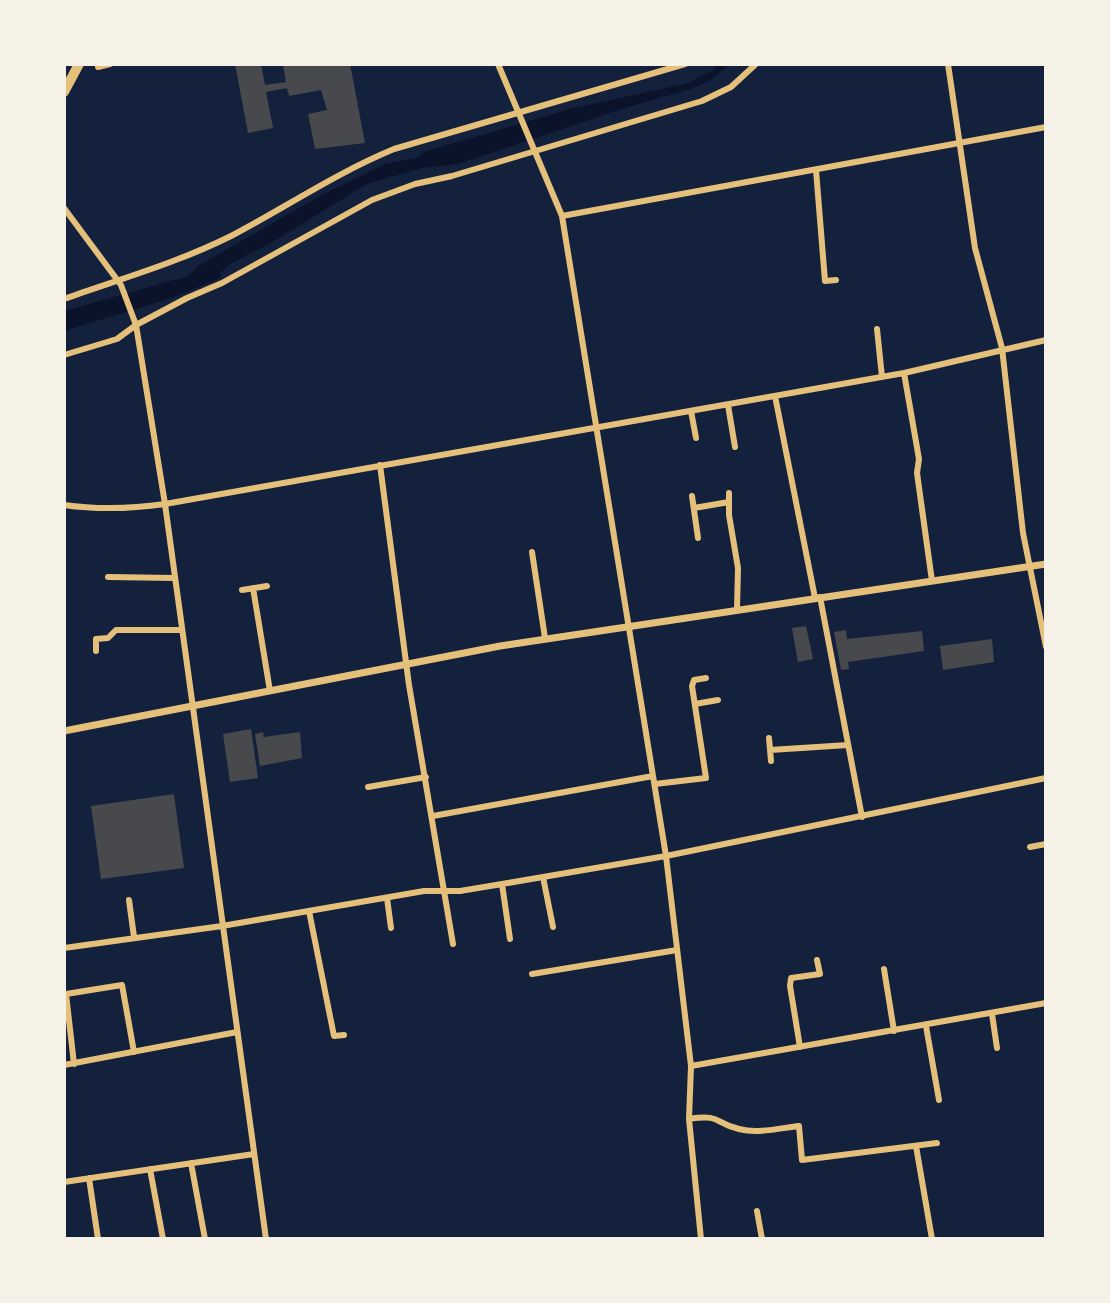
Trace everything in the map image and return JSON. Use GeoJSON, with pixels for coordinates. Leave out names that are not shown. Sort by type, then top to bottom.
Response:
{"type":"FeatureCollection","features":[{"type":"Feature","properties":{"kind":"highway"},"geometry":{"type":"LineString","coordinates":[[64,92],[79,64]]}},
{"type":"Feature","properties":{"kind":"street"},"geometry":{"type":"LineString","coordinates":[[98,67],[110,64]]}},
{"type":"Feature","properties":{"kind":"street"},"geometry":{"type":"LineString","coordinates":[[498,64],[562,216],[666,856],[691,1066],[689,1119],[701,1239]]}},
{"type":"Feature","properties":{"kind":"street"},"geometry":{"type":"LineString","coordinates":[[64,299],[172,262],[232,235],[370,158],[685,64]]}},
{"type":"Feature","properties":{"kind":"street"},"geometry":{"type":"LineString","coordinates":[[64,355],[107,344],[125,335],[136,325],[222,283],[372,200],[533,147],[702,101],[731,87],[756,64]]}},
{"type":"Feature","properties":{"kind":"street"},"geometry":{"type":"LineString","coordinates":[[948,64],[975,248],[1002,348],[1023,533],[1046,647]]}},
{"type":"Feature","properties":{"kind":"street"},"geometry":{"type":"LineString","coordinates":[[562,216],[1046,127]]}},
{"type":"Feature","properties":{"kind":"street"},"geometry":{"type":"LineString","coordinates":[[816,170],[825,281],[836,280]]}},
{"type":"Feature","properties":{"kind":"street"},"geometry":{"type":"LineString","coordinates":[[64,208],[119,282],[136,325],[165,504],[266,1239]]}},
{"type":"Feature","properties":{"kind":"street"},"geometry":{"type":"LineString","coordinates":[[877,329],[882,377]]}},
{"type":"Feature","properties":{"kind":"street"},"geometry":{"type":"LineString","coordinates":[[64,505],[98,510],[165,504],[904,373],[1046,340]]}},
{"type":"Feature","properties":{"kind":"street"},"geometry":{"type":"LineString","coordinates":[[904,373],[919,459],[917,473],[932,581]]}},
{"type":"Feature","properties":{"kind":"street"},"geometry":{"type":"LineString","coordinates":[[775,396],[862,817]]}},
{"type":"Feature","properties":{"kind":"street"},"geometry":{"type":"LineString","coordinates":[[728,405],[735,447]]}},
{"type":"Feature","properties":{"kind":"street"},"geometry":{"type":"LineString","coordinates":[[691,411],[696,438]]}},
{"type":"Feature","properties":{"kind":"street"},"geometry":{"type":"LineString","coordinates":[[380,465],[407,664],[453,944]]}},
{"type":"Feature","properties":{"kind":"street"},"geometry":{"type":"LineString","coordinates":[[729,493],[738,568],[737,609]]}},
{"type":"Feature","properties":{"kind":"street"},"geometry":{"type":"LineString","coordinates":[[692,496],[698,538]]}},
{"type":"Feature","properties":{"kind":"street"},"geometry":{"type":"LineString","coordinates":[[694,508],[729,502]]}},
{"type":"Feature","properties":{"kind":"street"},"geometry":{"type":"LineString","coordinates":[[532,552],[545,638]]}},
{"type":"Feature","properties":{"kind":"street"},"geometry":{"type":"LineString","coordinates":[[64,731],[545,638],[1046,564]]}},
{"type":"Feature","properties":{"kind":"street"},"geometry":{"type":"LineString","coordinates":[[108,577],[175,578]]}},
{"type":"Feature","properties":{"kind":"street"},"geometry":{"type":"LineString","coordinates":[[242,590],[267,586]]}},
{"type":"Feature","properties":{"kind":"street"},"geometry":{"type":"LineString","coordinates":[[253,588],[270,691]]}},
{"type":"Feature","properties":{"kind":"street"},"geometry":{"type":"LineString","coordinates":[[96,651],[96,639],[108,638],[116,630],[182,630]]}},
{"type":"Feature","properties":{"kind":"street"},"geometry":{"type":"LineString","coordinates":[[655,784],[706,778],[692,686],[694,680],[706,678]]}},
{"type":"Feature","properties":{"kind":"street"},"geometry":{"type":"LineString","coordinates":[[695,704],[718,700]]}},
{"type":"Feature","properties":{"kind":"street"},"geometry":{"type":"LineString","coordinates":[[769,738],[771,761]]}},
{"type":"Feature","properties":{"kind":"street"},"geometry":{"type":"LineString","coordinates":[[770,750],[848,745]]}},
{"type":"Feature","properties":{"kind":"street"},"geometry":{"type":"LineString","coordinates":[[433,816],[653,776]]}},
{"type":"Feature","properties":{"kind":"street"},"geometry":{"type":"LineString","coordinates":[[368,787],[426,777]]}},
{"type":"Feature","properties":{"kind":"street"},"geometry":{"type":"LineString","coordinates":[[64,948],[222,926],[424,891],[460,891],[666,856],[1046,778]]}},
{"type":"Feature","properties":{"kind":"street"},"geometry":{"type":"LineString","coordinates":[[1030,847],[1046,844]]}},
{"type":"Feature","properties":{"kind":"street"},"geometry":{"type":"LineString","coordinates":[[543,877],[553,927]]}},
{"type":"Feature","properties":{"kind":"street"},"geometry":{"type":"LineString","coordinates":[[502,884],[510,939]]}},
{"type":"Feature","properties":{"kind":"street"},"geometry":{"type":"LineString","coordinates":[[387,898],[391,928]]}},
{"type":"Feature","properties":{"kind":"street"},"geometry":{"type":"LineString","coordinates":[[129,900],[134,937]]}},
{"type":"Feature","properties":{"kind":"street"},"geometry":{"type":"LineString","coordinates":[[309,911],[334,1036],[344,1035]]}},
{"type":"Feature","properties":{"kind":"street"},"geometry":{"type":"LineString","coordinates":[[532,974],[677,950]]}},
{"type":"Feature","properties":{"kind":"street"},"geometry":{"type":"LineString","coordinates":[[563,956],[565,968]]}},
{"type":"Feature","properties":{"kind":"street"},"geometry":{"type":"LineString","coordinates":[[800,1047],[791,978],[820,974],[817,960]]}},
{"type":"Feature","properties":{"kind":"street"},"geometry":{"type":"LineString","coordinates":[[884,969],[894,1031]]}},
{"type":"Feature","properties":{"kind":"street"},"geometry":{"type":"LineString","coordinates":[[74,1064],[66,994],[122,985],[134,1052]]}},
{"type":"Feature","properties":{"kind":"street"},"geometry":{"type":"LineString","coordinates":[[691,1066],[1046,1003]]}},
{"type":"Feature","properties":{"kind":"street"},"geometry":{"type":"LineString","coordinates":[[992,1014],[997,1048]]}},
{"type":"Feature","properties":{"kind":"street"},"geometry":{"type":"LineString","coordinates":[[926,1026],[939,1100]]}},
{"type":"Feature","properties":{"kind":"street"},"geometry":{"type":"LineString","coordinates":[[64,1065],[237,1032]]}},
{"type":"Feature","properties":{"kind":"street"},"geometry":{"type":"LineString","coordinates":[[689,1119],[713,1115],[738,1129],[751,1130],[799,1126],[802,1160],[937,1143]]}},
{"type":"Feature","properties":{"kind":"street"},"geometry":{"type":"LineString","coordinates":[[916,1146],[932,1239]]}},
{"type":"Feature","properties":{"kind":"street"},"geometry":{"type":"LineString","coordinates":[[64,1182],[254,1154]]}},
{"type":"Feature","properties":{"kind":"street"},"geometry":{"type":"LineString","coordinates":[[191,1163],[205,1239]]}},
{"type":"Feature","properties":{"kind":"street"},"geometry":{"type":"LineString","coordinates":[[150,1169],[163,1239]]}},
{"type":"Feature","properties":{"kind":"street"},"geometry":{"type":"LineString","coordinates":[[89,1178],[98,1239]]}},
{"type":"Feature","properties":{"kind":"street"},"geometry":{"type":"LineString","coordinates":[[757,1211],[762,1239]]}},
{"type":"Feature","properties":{"kind":"water"},"geometry":{"type":"Polygon","coordinates":[[[718,64],[730,64],[709,81],[694,88],[458,164],[422,168],[367,184],[271,243],[232,263],[220,273],[222,277],[175,297],[64,331],[64,311],[188,276],[201,264],[322,195],[385,164],[416,158],[424,152],[570,109],[688,83],[718,64]]]}},
{"type":"Feature","properties":{"kind":"building"},"geometry":{"type":"Polygon","coordinates":[[[235,64],[261,64],[265,85],[286,82],[283,64],[350,64],[365,143],[315,149],[308,114],[327,110],[321,90],[289,96],[287,88],[266,92],[273,128],[248,133],[235,64]]]}},
{"type":"Feature","properties":{"kind":"building"},"geometry":{"type":"Polygon","coordinates":[[[806,626],[813,659],[798,662],[792,628],[806,626]]]}},
{"type":"Feature","properties":{"kind":"building"},"geometry":{"type":"Polygon","coordinates":[[[846,630],[847,639],[922,631],[924,651],[848,662],[849,669],[841,670],[834,632],[846,630]]]}},
{"type":"Feature","properties":{"kind":"building"},"geometry":{"type":"Polygon","coordinates":[[[992,639],[994,662],[943,670],[940,646],[992,639]]]}},
{"type":"Feature","properties":{"kind":"building"},"geometry":{"type":"Polygon","coordinates":[[[251,729],[258,778],[230,782],[223,734],[251,729]]]}},
{"type":"Feature","properties":{"kind":"building"},"geometry":{"type":"Polygon","coordinates":[[[263,732],[264,737],[300,732],[302,758],[260,766],[255,734],[263,732]]]}},
{"type":"Feature","properties":{"kind":"building"},"geometry":{"type":"Polygon","coordinates":[[[174,794],[184,868],[101,879],[91,806],[174,794]]]}}]}
